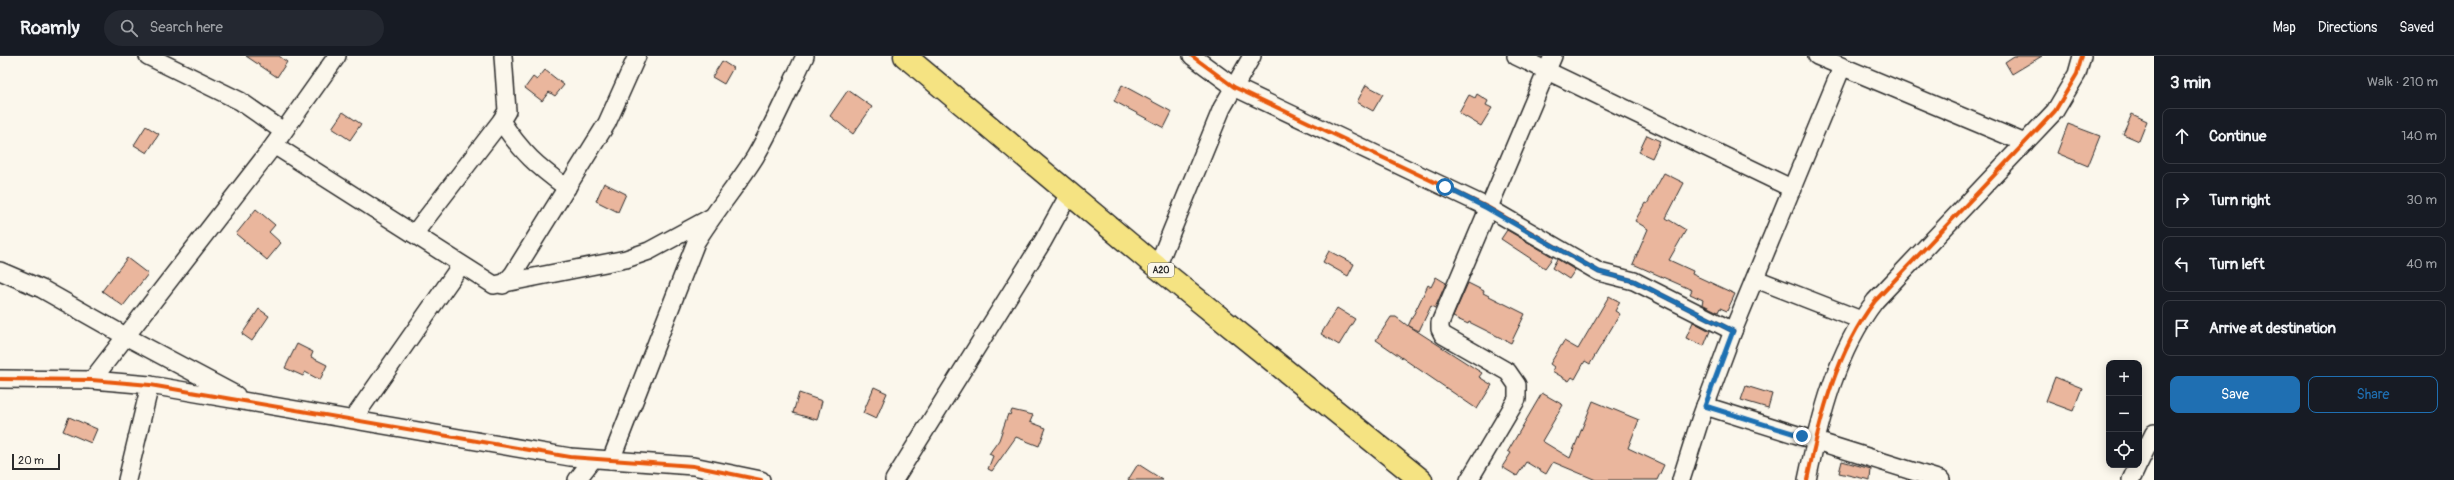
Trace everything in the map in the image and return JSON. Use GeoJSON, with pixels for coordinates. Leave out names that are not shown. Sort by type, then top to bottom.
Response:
{"type":"FeatureCollection","features":[{"type":"Feature","properties":{"kind":"main road","name":"A20"},"geometry":{"type":"LineString","coordinates":[[905,56],[1157,267],[1420,480]]}},
{"type":"Feature","properties":{"kind":"street"},"geometry":{"type":"LineString","coordinates":[[148,56],[240,101],[283,131]]}},
{"type":"Feature","properties":{"kind":"street"},"geometry":{"type":"LineString","coordinates":[[92,380],[127,337],[274,145],[337,56]]}},
{"type":"Feature","properties":{"kind":"street"},"geometry":{"type":"LineString","coordinates":[[414,234],[501,121],[507,110],[503,56]]}},
{"type":"Feature","properties":{"kind":"street"},"geometry":{"type":"LineString","coordinates":[[503,285],[513,274],[607,123],[637,56]]}},
{"type":"Feature","properties":{"kind":"street"},"geometry":{"type":"LineString","coordinates":[[611,460],[696,242],[710,218],[726,200],[755,156],[805,56]]}},
{"type":"Feature","properties":{"kind":"street"},"geometry":{"type":"LineString","coordinates":[[1192,56],[1234,87],[1487,208],[1599,272],[1634,281],[1733,331]]}},
{"type":"Feature","properties":{"kind":"street"},"geometry":{"type":"LineString","coordinates":[[1157,267],[1222,108],[1252,56]]}},
{"type":"Feature","properties":{"kind":"street"},"geometry":{"type":"LineString","coordinates":[[1516,56],[1549,64],[1793,189]]}},
{"type":"Feature","properties":{"kind":"street"},"geometry":{"type":"LineString","coordinates":[[1817,56],[2025,143]]}},
{"type":"Feature","properties":{"kind":"street"},"geometry":{"type":"LineString","coordinates":[[1807,480],[1820,420],[1842,362],[1861,320],[1875,301],[2055,111],[2067,94],[2077,74],[2082,56]]}},
{"type":"Feature","properties":{"kind":"street"},"geometry":{"type":"LineString","coordinates":[[1469,480],[1517,399],[1516,385],[1508,372],[1443,335],[1440,329],[1487,208],[1549,64]]}},
{"type":"Feature","properties":{"kind":"street"},"geometry":{"type":"LineString","coordinates":[[1681,480],[1705,406],[1733,331],[1756,279],[1842,67]]}},
{"type":"Feature","properties":{"kind":"street"},"geometry":{"type":"LineString","coordinates":[[501,121],[513,140],[534,164],[567,188]]}},
{"type":"Feature","properties":{"kind":"street"},"geometry":{"type":"LineString","coordinates":[[274,145],[494,285],[503,285],[626,259],[649,251],[710,218]]}},
{"type":"Feature","properties":{"kind":"street"},"geometry":{"type":"LineString","coordinates":[[894,480],[1070,194]]}},
{"type":"Feature","properties":{"kind":"street"},"geometry":{"type":"LineString","coordinates":[[354,419],[461,265]]}},
{"type":"Feature","properties":{"kind":"street"},"geometry":{"type":"LineString","coordinates":[[0,270],[42,289],[127,337],[249,401]]}},
{"type":"Feature","properties":{"kind":"street"},"geometry":{"type":"LineString","coordinates":[[1756,279],[1861,320]]}},
{"type":"Feature","properties":{"kind":"street"},"geometry":{"type":"LineString","coordinates":[[0,379],[92,380],[150,385],[593,459],[693,466],[724,471],[761,480]]}},
{"type":"Feature","properties":{"kind":"street"},"geometry":{"type":"LineString","coordinates":[[127,480],[150,385]]}},
{"type":"Feature","properties":{"kind":"street"},"geometry":{"type":"LineString","coordinates":[[1705,406],[1941,480]]}},
{"type":"Feature","properties":{"kind":"street"},"geometry":{"type":"LineString","coordinates":[[2142,458],[2154,433]]}},
{"type":"Feature","properties":{"kind":"street"},"geometry":{"type":"LineString","coordinates":[[577,480],[593,459]]}},
{"type":"Feature","properties":{"kind":"street"},"geometry":{"type":"LineString","coordinates":[[2131,480],[2137,468]]}},
{"type":"Feature","properties":{"kind":"building"},"geometry":{"type":"Polygon","coordinates":[[[246,56],[279,56],[287,62],[277,77],[246,56]]]}},
{"type":"Feature","properties":{"kind":"building"},"geometry":{"type":"Polygon","coordinates":[[[2014,56],[2042,56],[2012,74],[2005,62],[2014,56]]]}},
{"type":"Feature","properties":{"kind":"building"},"geometry":{"type":"Polygon","coordinates":[[[722,61],[733,68],[724,84],[712,77],[722,61]]]}},
{"type":"Feature","properties":{"kind":"building"},"geometry":{"type":"Polygon","coordinates":[[[545,70],[564,85],[555,96],[549,92],[542,101],[525,88],[533,77],[537,80],[545,70]]]}},
{"type":"Feature","properties":{"kind":"building"},"geometry":{"type":"Polygon","coordinates":[[[1122,85],[1172,112],[1164,128],[1114,101],[1122,85]]]}},
{"type":"Feature","properties":{"kind":"building"},"geometry":{"type":"Polygon","coordinates":[[[1366,85],[1383,94],[1373,111],[1357,102],[1366,85]]]}},
{"type":"Feature","properties":{"kind":"building"},"geometry":{"type":"Polygon","coordinates":[[[848,90],[872,107],[853,134],[830,116],[848,90]]]}},
{"type":"Feature","properties":{"kind":"building"},"geometry":{"type":"Polygon","coordinates":[[[1477,94],[1488,101],[1486,105],[1492,108],[1481,126],[1459,113],[1469,95],[1475,98],[1477,94]]]}},
{"type":"Feature","properties":{"kind":"building"},"geometry":{"type":"Polygon","coordinates":[[[343,112],[361,124],[350,140],[332,128],[343,112]]]}},
{"type":"Feature","properties":{"kind":"building"},"geometry":{"type":"Polygon","coordinates":[[[2132,114],[2147,121],[2139,141],[2123,134],[2132,114]]]}},
{"type":"Feature","properties":{"kind":"building"},"geometry":{"type":"Polygon","coordinates":[[[2068,124],[2100,136],[2088,166],[2057,153],[2068,124]]]}},
{"type":"Feature","properties":{"kind":"building"},"geometry":{"type":"Polygon","coordinates":[[[146,126],[159,134],[147,153],[134,145],[146,126]]]}},
{"type":"Feature","properties":{"kind":"building"},"geometry":{"type":"Polygon","coordinates":[[[1647,135],[1660,141],[1652,158],[1639,152],[1647,135]]]}},
{"type":"Feature","properties":{"kind":"building"},"geometry":{"type":"Polygon","coordinates":[[[1664,173],[1684,183],[1666,218],[1686,230],[1669,260],[1693,271],[1692,274],[1735,294],[1727,311],[1720,308],[1718,312],[1702,304],[1703,300],[1690,294],[1692,290],[1633,264],[1648,229],[1635,221],[1645,203],[1647,204],[1664,173]]]}},
{"type":"Feature","properties":{"kind":"building"},"geometry":{"type":"Polygon","coordinates":[[[604,183],[626,194],[618,212],[596,201],[604,183]]]}},
{"type":"Feature","properties":{"kind":"building"},"geometry":{"type":"Polygon","coordinates":[[[256,209],[275,225],[269,232],[281,243],[267,260],[236,234],[256,209]]]}},
{"type":"Feature","properties":{"kind":"building"},"geometry":{"type":"Polygon","coordinates":[[[1507,230],[1553,257],[1545,268],[1501,239],[1507,230]]]}},
{"type":"Feature","properties":{"kind":"building"},"geometry":{"type":"Polygon","coordinates":[[[1329,251],[1354,264],[1348,276],[1323,262],[1329,251]]]}},
{"type":"Feature","properties":{"kind":"building"},"geometry":{"type":"Polygon","coordinates":[[[127,258],[148,274],[123,306],[102,291],[127,258]]]}},
{"type":"Feature","properties":{"kind":"building"},"geometry":{"type":"Polygon","coordinates":[[[1557,259],[1575,270],[1569,279],[1552,268],[1557,259]]]}},
{"type":"Feature","properties":{"kind":"building"},"geometry":{"type":"Polygon","coordinates":[[[1436,277],[1446,283],[1435,308],[1431,306],[1419,331],[1409,326],[1482,373],[1479,377],[1492,385],[1477,409],[1376,340],[1391,317],[1396,317],[1408,326],[1428,285],[1431,287],[1436,277]]]}},
{"type":"Feature","properties":{"kind":"building"},"geometry":{"type":"Polygon","coordinates":[[[1468,283],[1484,291],[1483,293],[1525,314],[1511,343],[1469,322],[1468,324],[1453,317],[1468,283]]]}},
{"type":"Feature","properties":{"kind":"building"},"geometry":{"type":"Polygon","coordinates":[[[1609,296],[1620,302],[1615,311],[1620,314],[1590,364],[1585,361],[1575,379],[1572,377],[1569,381],[1552,371],[1554,367],[1550,364],[1564,341],[1578,349],[1609,296]]]}},
{"type":"Feature","properties":{"kind":"building"},"geometry":{"type":"Polygon","coordinates":[[[1337,308],[1355,319],[1339,345],[1321,334],[1337,308]]]}},
{"type":"Feature","properties":{"kind":"building"},"geometry":{"type":"Polygon","coordinates":[[[259,309],[269,316],[252,341],[242,334],[259,309]]]}},
{"type":"Feature","properties":{"kind":"building"},"geometry":{"type":"Polygon","coordinates":[[[1693,322],[1710,331],[1704,346],[1686,338],[1693,322]]]}},
{"type":"Feature","properties":{"kind":"building"},"geometry":{"type":"Polygon","coordinates":[[[297,344],[313,352],[311,357],[327,365],[320,380],[305,372],[303,376],[285,368],[297,344]]]}},
{"type":"Feature","properties":{"kind":"building"},"geometry":{"type":"Polygon","coordinates":[[[2055,377],[2082,388],[2073,411],[2046,401],[2055,377]]]}},
{"type":"Feature","properties":{"kind":"building"},"geometry":{"type":"Polygon","coordinates":[[[1746,386],[1772,394],[1768,408],[1741,400],[1746,386]]]}},
{"type":"Feature","properties":{"kind":"building"},"geometry":{"type":"Polygon","coordinates":[[[874,387],[887,393],[876,419],[863,413],[874,387]]]}},
{"type":"Feature","properties":{"kind":"building"},"geometry":{"type":"Polygon","coordinates":[[[799,393],[822,401],[817,420],[793,413],[799,393]]]}},
{"type":"Feature","properties":{"kind":"building"},"geometry":{"type":"Polygon","coordinates":[[[1542,393],[1563,405],[1542,441],[1570,458],[1593,401],[1639,420],[1628,448],[1664,465],[1657,480],[1596,480],[1553,462],[1546,474],[1526,462],[1517,476],[1502,467],[1511,453],[1508,451],[1542,393]]]}},
{"type":"Feature","properties":{"kind":"building"},"geometry":{"type":"Polygon","coordinates":[[[1012,410],[1033,415],[1030,422],[1046,428],[1039,446],[1016,437],[992,471],[988,469],[993,456],[989,454],[999,440],[1008,414],[1010,415],[1012,410]]]}},
{"type":"Feature","properties":{"kind":"building"},"geometry":{"type":"Polygon","coordinates":[[[69,417],[97,429],[91,443],[63,431],[69,417]]]}},
{"type":"Feature","properties":{"kind":"building"},"geometry":{"type":"Polygon","coordinates":[[[1842,461],[1871,469],[1870,480],[1839,473],[1842,461]]]}},
{"type":"Feature","properties":{"kind":"building"},"geometry":{"type":"Polygon","coordinates":[[[1138,464],[1163,480],[1128,480],[1138,464]]]}},
{"type":"Feature","properties":{"kind":"cycle path"},"geometry":{"type":"LineString","coordinates":[[1192,56],[1234,87],[1487,207],[1599,272],[1634,281],[1733,331]]}},
{"type":"Feature","properties":{"kind":"cycle path"},"geometry":{"type":"LineString","coordinates":[[1807,480],[1831,386],[1861,321],[1875,301],[2055,111],[2077,74],[2082,56]]}},
{"type":"Feature","properties":{"kind":"cycle path"},"geometry":{"type":"LineString","coordinates":[[0,379],[92,380],[150,385],[570,457],[693,466],[761,480]]}},
{"type":"Feature","properties":{"kind":"route"},"geometry":{"type":"LineString","coordinates":[[1445,187],[1487,208],[1599,272],[1613,277],[1634,281],[1733,331],[1705,406],[1802,436]]}}]}
